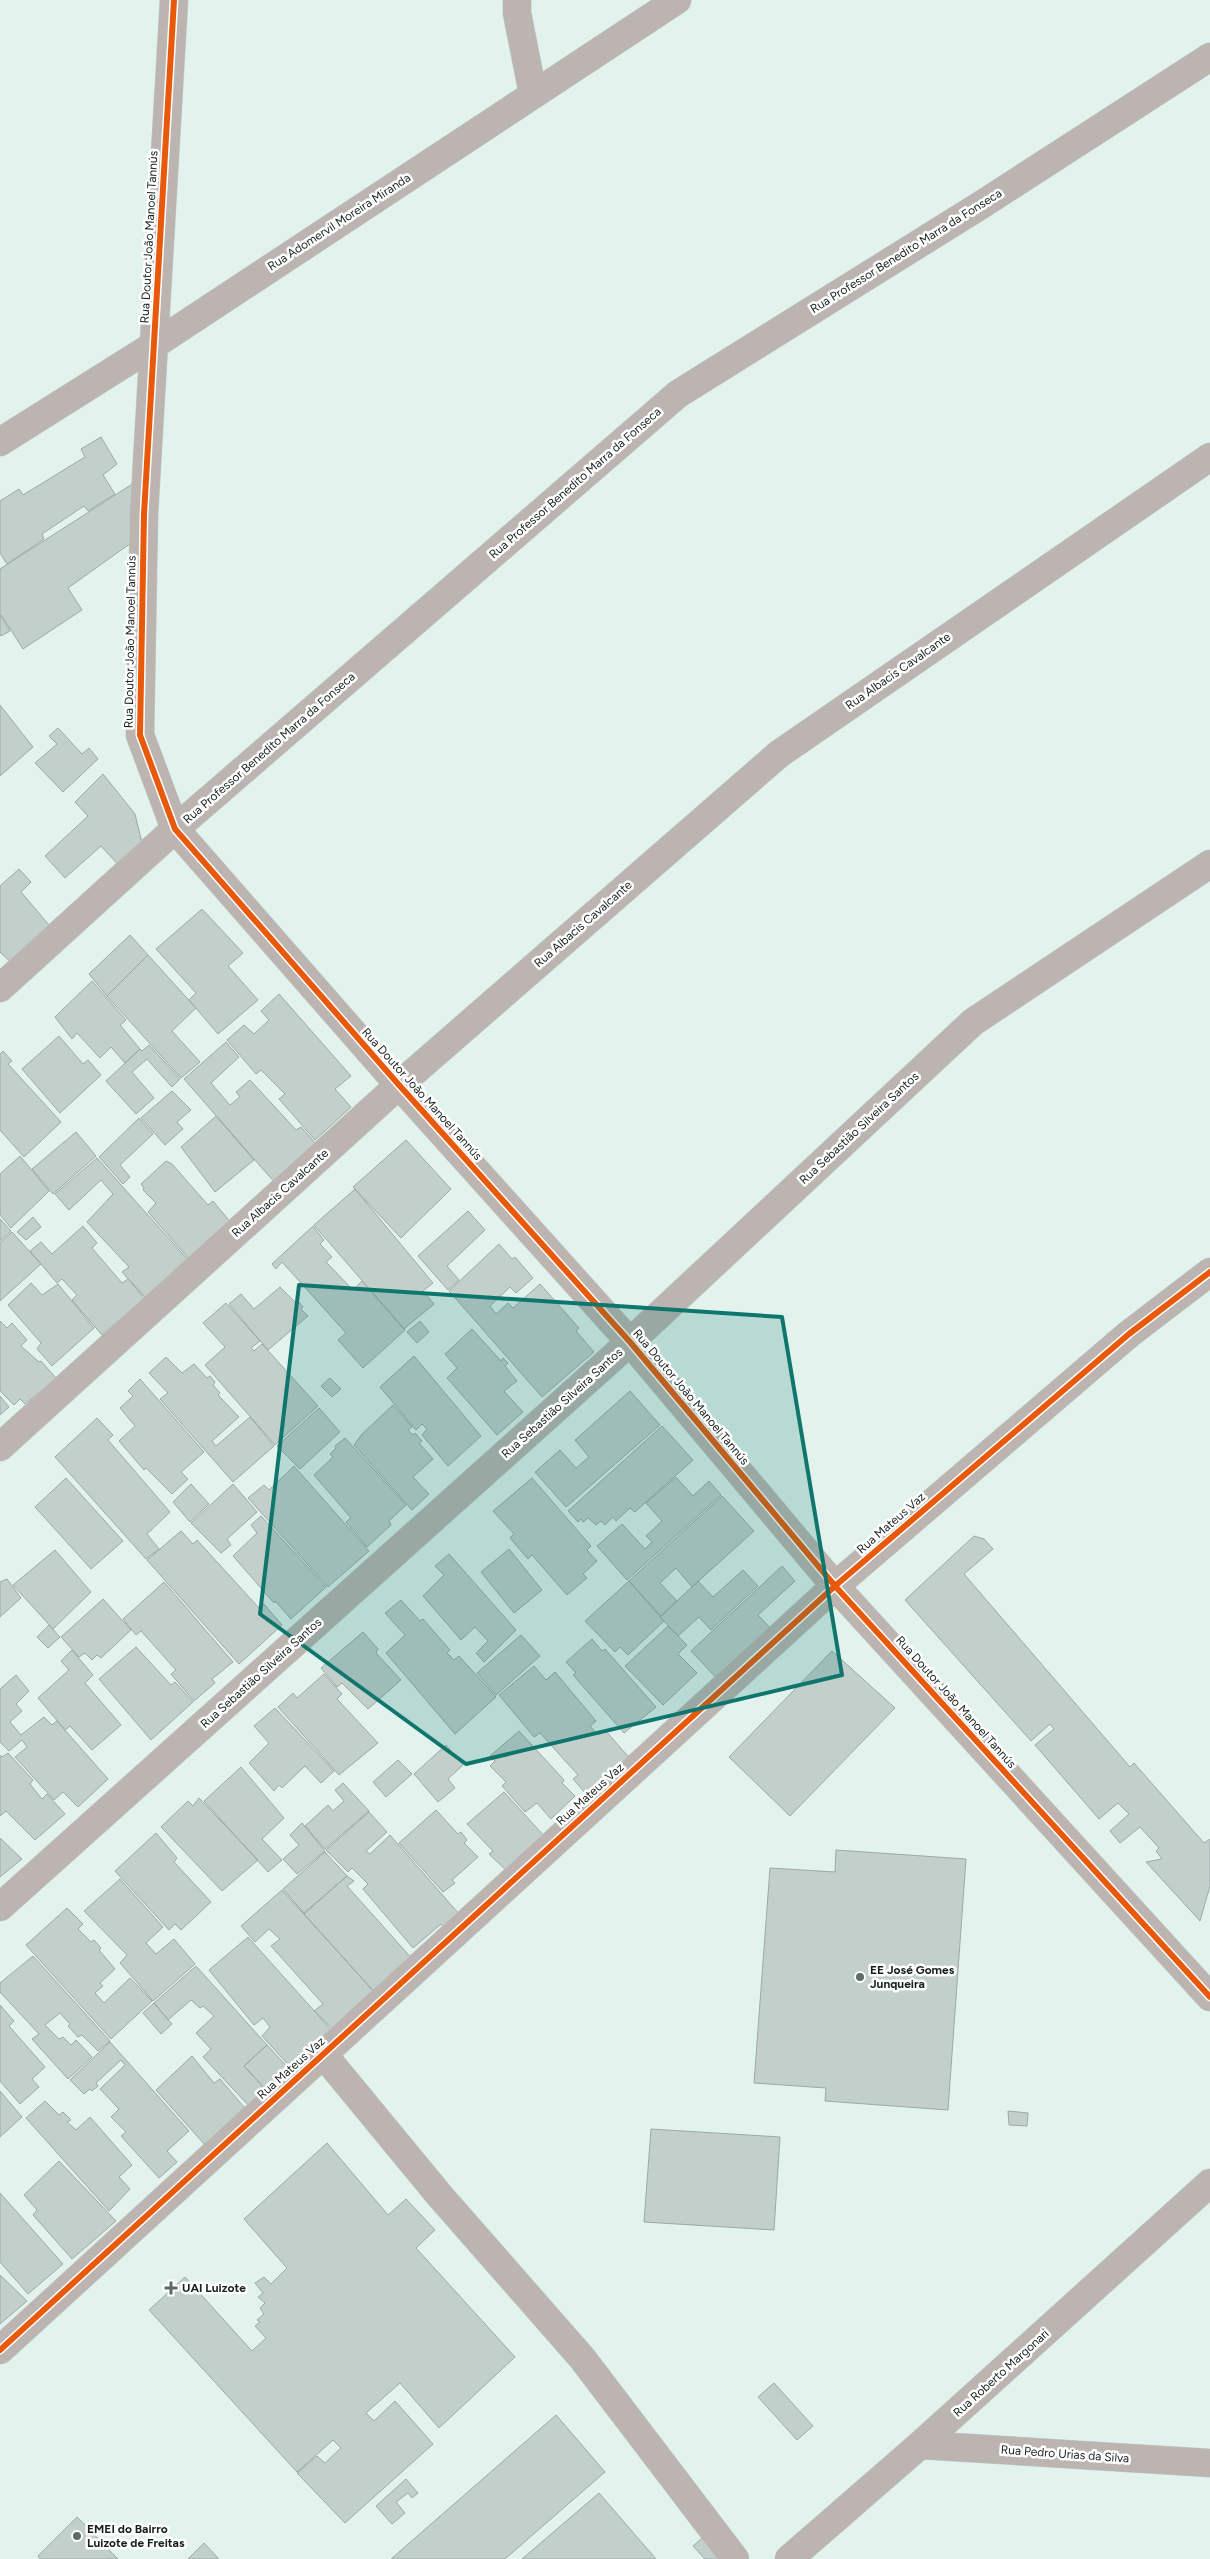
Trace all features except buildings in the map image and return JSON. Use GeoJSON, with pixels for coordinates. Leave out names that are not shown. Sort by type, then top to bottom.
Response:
{"type":"FeatureCollection","features":[{"type":"Feature","properties":{"kind":"street","name":"Rua Doutor João Manoel Tannús"},"geometry":{"type":"LineString","coordinates":[[174,0],[144,514],[140,735],[175,829],[398,1086],[630,1342],[835,1586],[1210,1996]]}},
{"type":"Feature","properties":{"kind":"street"},"geometry":{"type":"LineString","coordinates":[[517,0],[517,13],[534,94]]}},
{"type":"Feature","properties":{"kind":"street","name":"Rua Adomervil Moreira Miranda"},"geometry":{"type":"LineString","coordinates":[[0,442],[154,345],[677,0]]}},
{"type":"Feature","properties":{"kind":"street","name":"Rua Professor Benedito Marra da Fonseca"},"geometry":{"type":"LineString","coordinates":[[0,988],[175,829],[678,394],[981,205],[1210,57]]}},
{"type":"Feature","properties":{"kind":"street","name":"Rua Albacis Cavalcante"},"geometry":{"type":"LineString","coordinates":[[0,1447],[398,1086],[779,754],[1210,457]]}},
{"type":"Feature","properties":{"kind":"street","name":"Rua Sebastião Silveira Santos"},"geometry":{"type":"LineString","coordinates":[[0,1907],[630,1342],[973,1022],[1210,864]]}},
{"type":"Feature","properties":{"kind":"street","name":"Rua Mateus Vaz"},"geometry":{"type":"LineString","coordinates":[[0,2350],[835,1586],[1129,1334],[1210,1272]]}},
{"type":"Feature","properties":{"kind":"street"},"geometry":{"type":"LineString","coordinates":[[323,2054],[440,2196],[582,2358],[735,2559]]}},
{"type":"Feature","properties":{"kind":"street","name":"Rua Roberto Margonari"},"geometry":{"type":"LineString","coordinates":[[788,2559],[920,2446],[1210,2183]]}},
{"type":"Feature","properties":{"kind":"street","name":"Rua Pedro Urias da Silva"},"geometry":{"type":"LineString","coordinates":[[920,2446],[1210,2463]]}},
{"type":"Feature","properties":{"kind":"highlighted area"},"geometry":{"type":"Polygon","coordinates":[[[299,1285],[782,1317],[842,1675],[466,1764],[260,1614],[299,1285]]]}},
{"type":"Feature","properties":{"kind":"cycle path"},"geometry":{"type":"LineString","coordinates":[[174,0],[144,514],[140,735],[175,829],[399,1085],[630,1342],[835,1586],[1210,1997]]}},
{"type":"Feature","properties":{"kind":"cycle path"},"geometry":{"type":"LineString","coordinates":[[0,2350],[835,1586],[1129,1334],[1210,1272]]}},
{"type":"Feature","properties":{"kind":"place","name":"EE José Gomes Junqueira"},"geometry":{"type":"Point","coordinates":[860,1977]}},
{"type":"Feature","properties":{"kind":"place","name":"UAI Luizote"},"geometry":{"type":"Point","coordinates":[171,2288]}},
{"type":"Feature","properties":{"kind":"place","name":"EMEI do Bairro Luizote de Freitas"},"geometry":{"type":"Point","coordinates":[77,2536]}}]}
